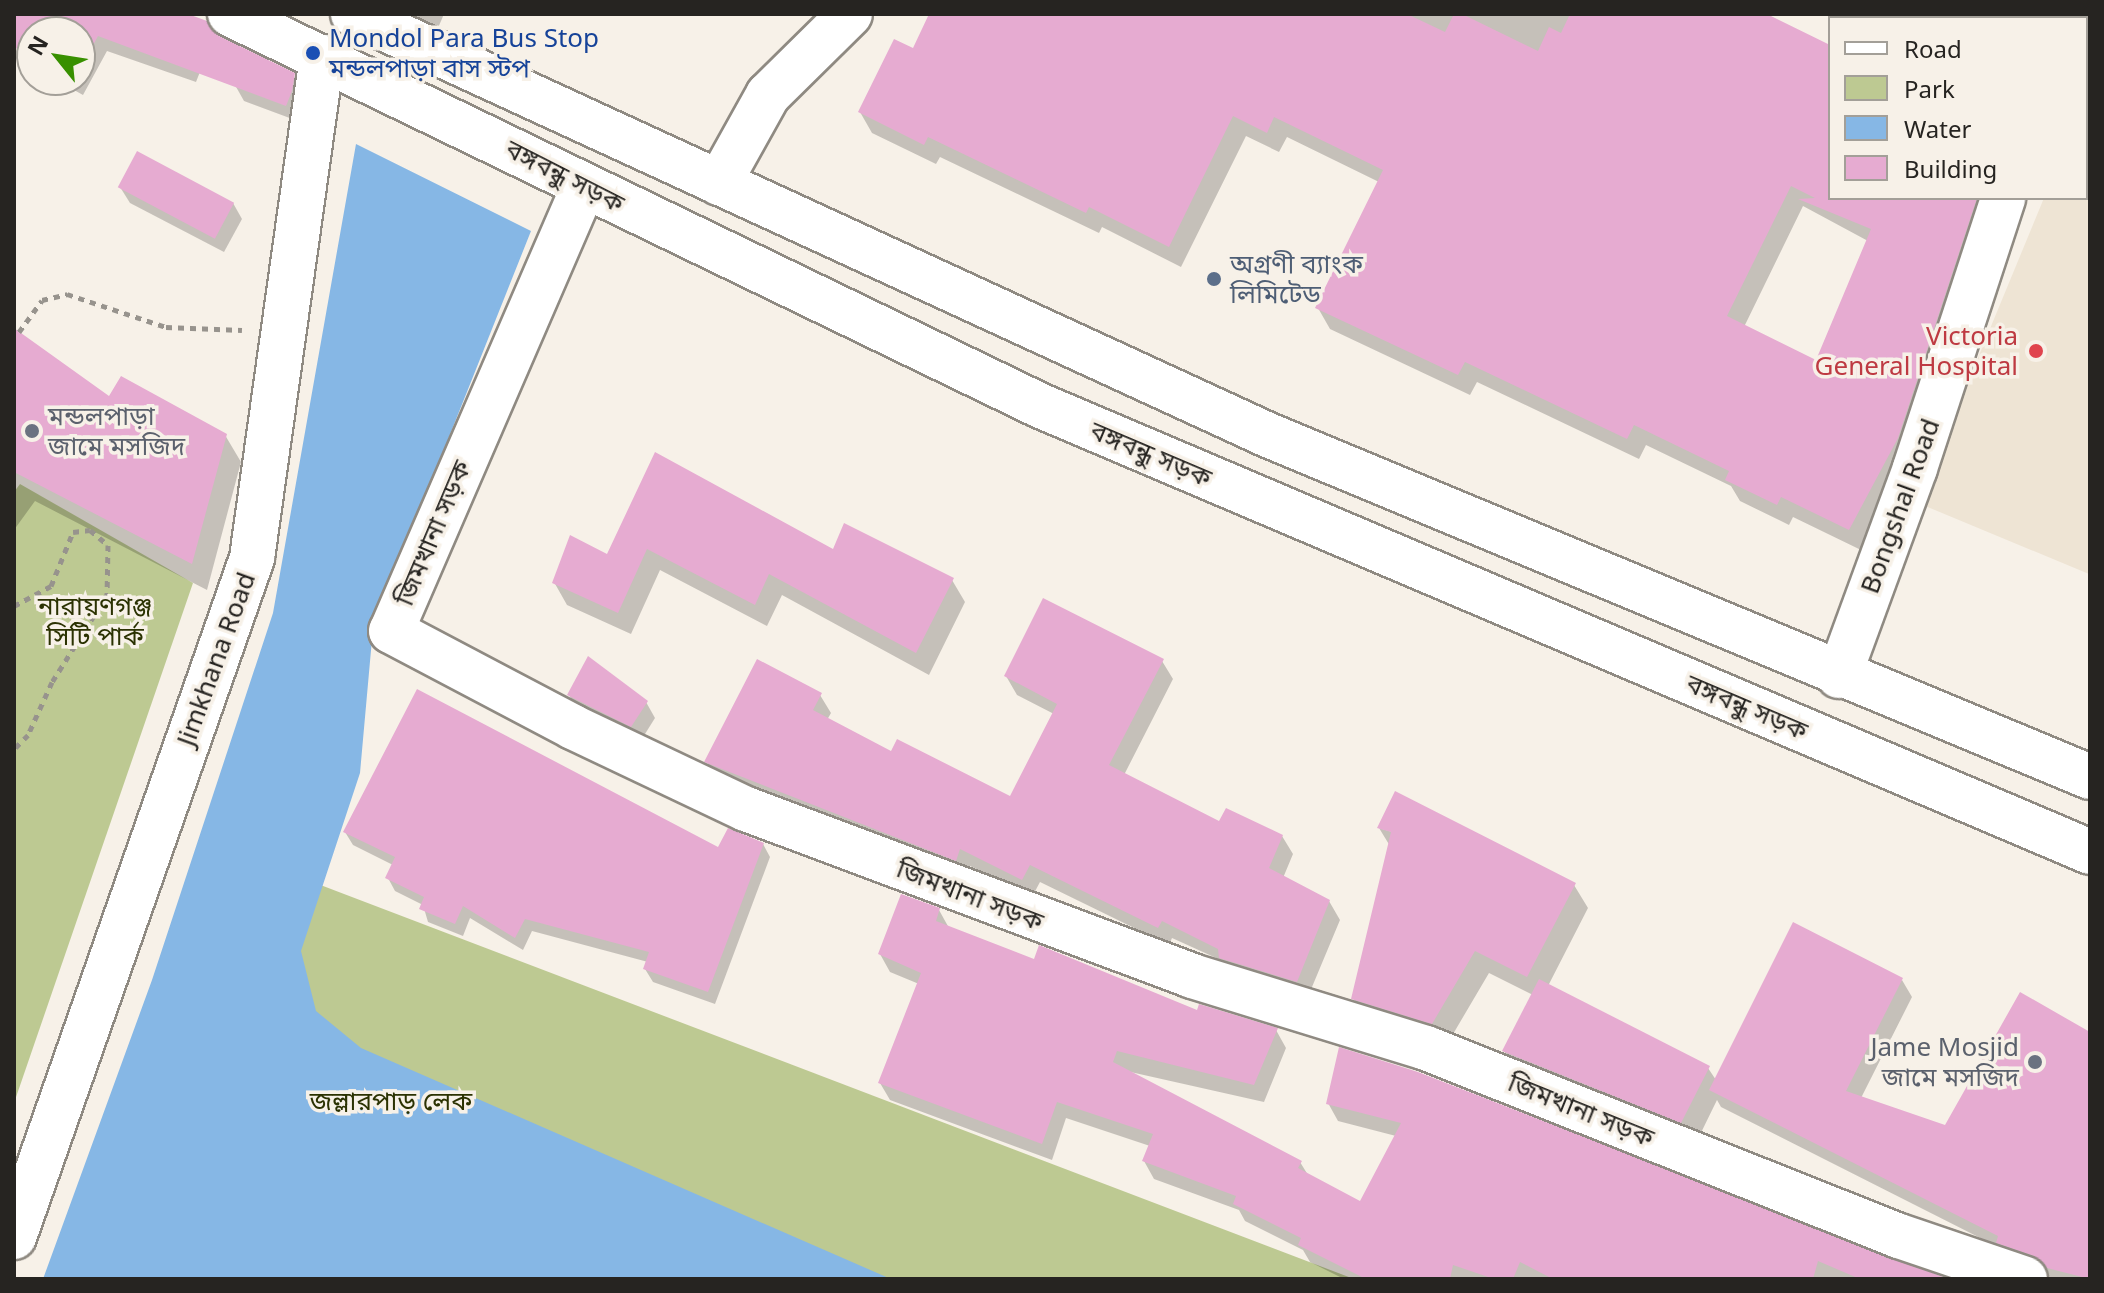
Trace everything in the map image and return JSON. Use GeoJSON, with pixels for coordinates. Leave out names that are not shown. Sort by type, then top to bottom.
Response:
{"type":"FeatureCollection","features":[{"type":"Feature","properties":{"kind":"street","name":"বঙ্গবন্ধু সড়ক"},"geometry":{"type":"LineString","coordinates":[[230,14],[1041,406],[2090,852]]}},
{"type":"Feature","properties":{"kind":"street"},"geometry":{"type":"LineString","coordinates":[[353,14],[1268,435],[1839,676],[2090,777]]}},
{"type":"Feature","properties":{"kind":"street"},"geometry":{"type":"LineString","coordinates":[[719,183],[768,95],[850,14]]}},
{"type":"Feature","properties":{"kind":"street","name":"Jimkhana Road"},"geometry":{"type":"LineString","coordinates":[[14,1237],[252,558],[322,57]]}},
{"type":"Feature","properties":{"kind":"street","name":"জিমখানা সড়ক"},"geometry":{"type":"LineString","coordinates":[[584,186],[391,631],[573,727],[746,809],[1192,976],[1426,1048],[1899,1236],[2025,1279]]}},
{"type":"Feature","properties":{"kind":"street","name":"Bongshal Road"},"geometry":{"type":"LineString","coordinates":[[1839,676],[1915,468],[2002,200]]}},
{"type":"Feature","properties":{"kind":"path"},"geometry":{"type":"LineString","coordinates":[[19,332],[42,300],[67,294],[166,327],[283,331]]}},
{"type":"Feature","properties":{"kind":"path"},"geometry":{"type":"LineString","coordinates":[[14,606],[51,586],[73,532],[90,530],[108,545],[107,595],[52,682],[28,735],[14,749]]}},
{"type":"Feature","properties":{"kind":"shaded area","name":"Victoria General Hospital"},"geometry":{"type":"Polygon","coordinates":[[[2090,86],[2089,574],[1918,503],[2043,200],[2088,200],[2090,86]]]}},
{"type":"Feature","properties":{"kind":"green space","name":"নারায়ণগঞ্জ সিটি পার্ক"},"geometry":{"type":"Polygon","coordinates":[[[20,484],[193,583],[14,1103],[14,492],[20,484]]]}},
{"type":"Feature","properties":{"kind":"green space","name":"জল্লারপাড় লেক"},"geometry":{"type":"Polygon","coordinates":[[[289,873],[1354,1279],[132,1279],[289,873]]]}},
{"type":"Feature","properties":{"kind":"water"},"geometry":{"type":"Polygon","coordinates":[[[356,144],[531,231],[373,628],[360,773],[301,951],[316,1011],[361,1048],[891,1279],[43,1279],[152,980],[273,613],[356,144]]]}},
{"type":"Feature","properties":{"kind":"building"},"geometry":{"type":"Polygon","coordinates":[[[14,14],[188,14],[207,21],[219,36],[295,73],[286,106],[98,36],[96,40],[96,16],[16,16],[14,47],[14,14]]]}},
{"type":"Feature","properties":{"kind":"building"},"geometry":{"type":"Polygon","coordinates":[[[929,14],[1407,14],[1445,32],[1454,14],[1462,14],[1538,51],[1549,27],[1561,33],[1570,14],[1767,14],[1828,44],[1828,200],[1976,200],[1898,438],[1849,530],[1781,497],[1777,505],[1725,480],[1729,471],[1634,425],[1627,439],[1465,362],[1458,375],[1315,308],[1383,170],[1274,117],[1267,133],[1233,116],[1169,247],[1089,207],[1086,213],[928,137],[924,145],[858,112],[894,39],[913,48],[929,14]],[[1791,186],[1727,316],[1816,360],[1871,229],[1798,199],[1815,198],[1791,186]]]}},
{"type":"Feature","properties":{"kind":"building"},"geometry":{"type":"Polygon","coordinates":[[[137,151],[234,203],[215,239],[118,187],[137,151]]]}},
{"type":"Feature","properties":{"kind":"building"},"geometry":{"type":"Polygon","coordinates":[[[14,328],[109,396],[121,376],[227,434],[192,564],[14,472],[14,328]]]}},
{"type":"Feature","properties":{"kind":"building"},"geometry":{"type":"Polygon","coordinates":[[[655,452],[833,549],[844,523],[954,578],[916,653],[769,574],[755,605],[647,549],[618,613],[552,583],[570,535],[607,554],[655,452]]]}},
{"type":"Feature","properties":{"kind":"building"},"geometry":{"type":"Polygon","coordinates":[[[1043,598],[1164,659],[1109,765],[1219,821],[1226,808],[1283,835],[1269,868],[1330,900],[1297,982],[1219,958],[1218,949],[1162,921],[1158,928],[1030,865],[1022,880],[960,849],[956,861],[704,762],[757,659],[822,693],[813,710],[891,751],[897,739],[1010,796],[1057,704],[1004,676],[1043,598]]]}},
{"type":"Feature","properties":{"kind":"building"},"geometry":{"type":"Polygon","coordinates":[[[588,656],[648,701],[631,727],[567,695],[588,656]]]}},
{"type":"Feature","properties":{"kind":"building"},"geometry":{"type":"Polygon","coordinates":[[[417,689],[718,847],[728,828],[764,843],[708,992],[643,969],[649,952],[525,919],[515,938],[463,906],[455,924],[419,909],[424,897],[385,878],[395,857],[343,832],[417,689]]]}},
{"type":"Feature","properties":{"kind":"building"},"geometry":{"type":"Polygon","coordinates":[[[1395,791],[1576,883],[1527,977],[1475,951],[1432,1024],[1351,999],[1391,832],[1377,828],[1395,791]]]}},
{"type":"Feature","properties":{"kind":"building"},"geometry":{"type":"Polygon","coordinates":[[[901,894],[940,908],[936,921],[1034,959],[1039,945],[1197,1010],[1199,1004],[1278,1028],[1254,1085],[1117,1051],[1113,1062],[1302,1161],[1298,1168],[1360,1201],[1401,1123],[1326,1104],[1339,1047],[1418,1072],[1948,1279],[1860,1279],[1818,1261],[1813,1279],[1553,1279],[1520,1262],[1513,1279],[1494,1279],[1453,1265],[1450,1279],[1366,1279],[1298,1245],[1301,1238],[1233,1204],[1236,1196],[1142,1161],[1153,1134],[1057,1102],[1042,1144],[878,1083],[921,973],[878,954],[901,894]]]}},
{"type":"Feature","properties":{"kind":"building"},"geometry":{"type":"Polygon","coordinates":[[[1793,922],[1903,978],[1846,1091],[1945,1125],[2020,992],[2090,1032],[2090,1279],[2047,1268],[2034,1256],[1996,1243],[1998,1236],[1709,1090],[1793,922]]]}},
{"type":"Feature","properties":{"kind":"building"},"geometry":{"type":"Polygon","coordinates":[[[1539,979],[1710,1066],[1681,1123],[1502,1051],[1539,979]]]}},
{"type":"Feature","properties":{"kind":"place","name":"Mondol Para Bus Stop মন্ডলপাড়া বাস স্টপ"},"geometry":{"type":"Point","coordinates":[313,53]}},
{"type":"Feature","properties":{"kind":"place","name":"অগ্রণী ব্যাংক লিমিটেড"},"geometry":{"type":"Point","coordinates":[1214,279]}},
{"type":"Feature","properties":{"kind":"place","name":"Victoria General Hospital"},"geometry":{"type":"Point","coordinates":[2036,351]}},
{"type":"Feature","properties":{"kind":"place","name":"মন্ডলপাড়া জামে মসজিদ"},"geometry":{"type":"Point","coordinates":[32,431]}},
{"type":"Feature","properties":{"kind":"place","name":"Jame Mosjid জামে মসজিদ"},"geometry":{"type":"Point","coordinates":[2035,1062]}}]}
